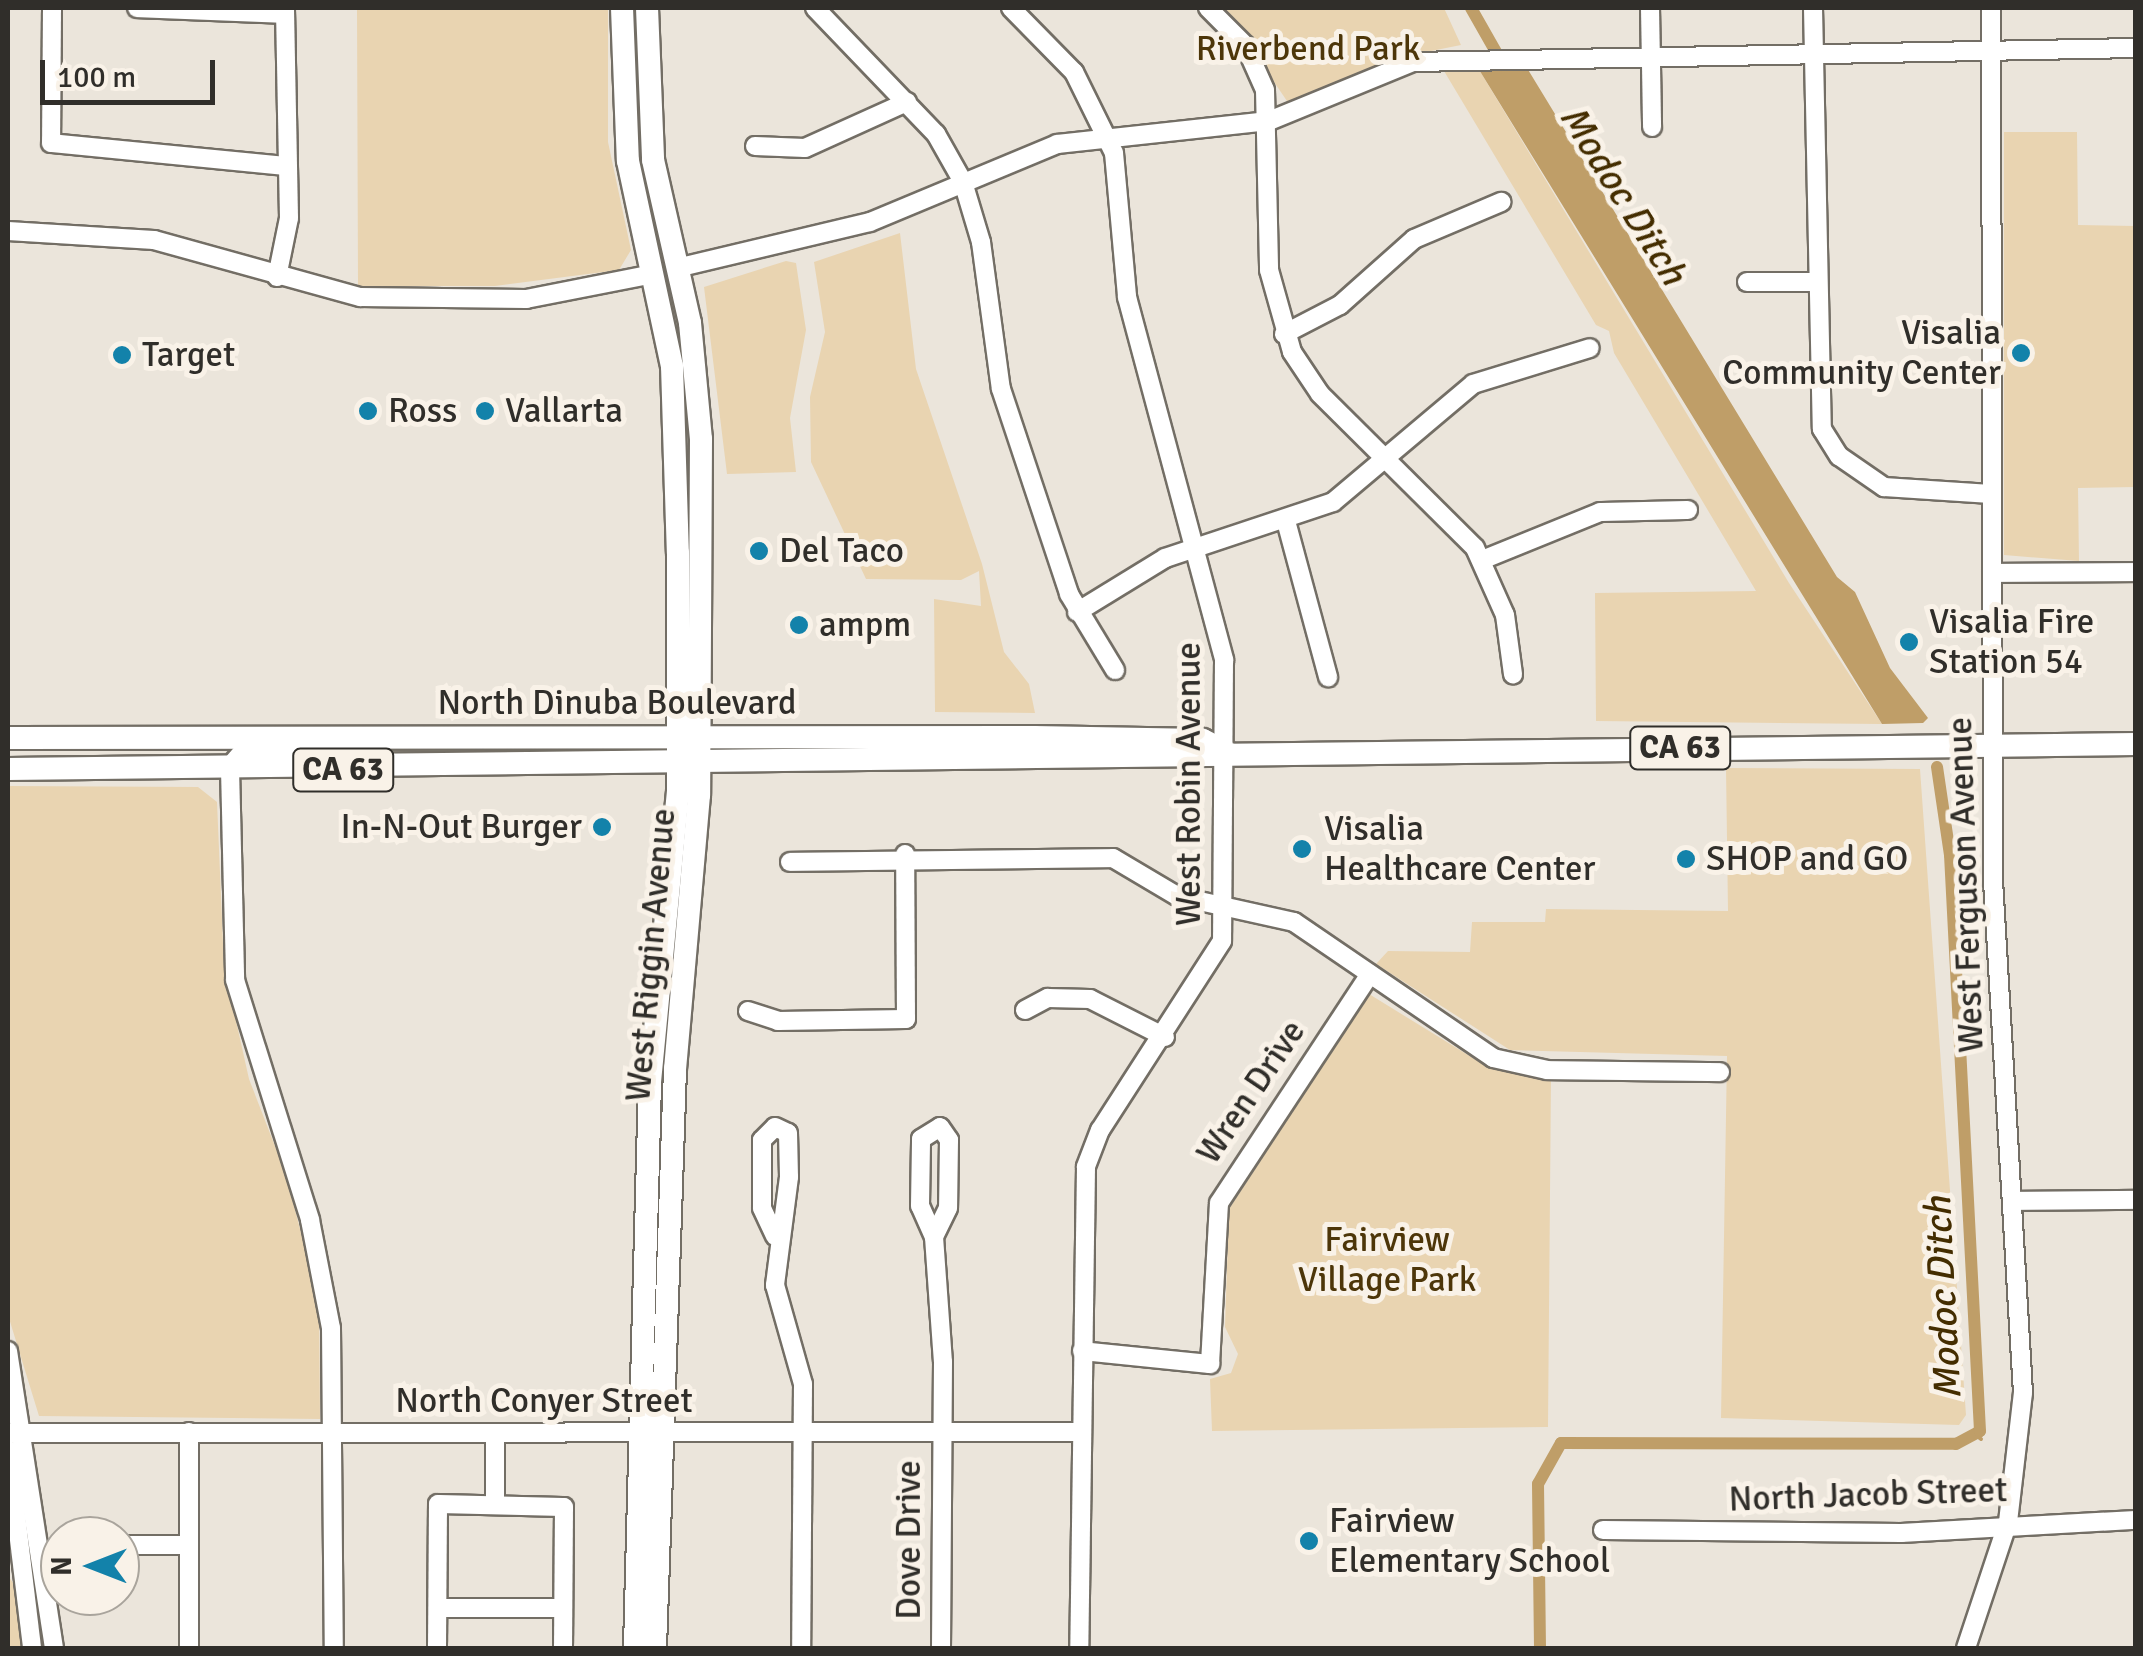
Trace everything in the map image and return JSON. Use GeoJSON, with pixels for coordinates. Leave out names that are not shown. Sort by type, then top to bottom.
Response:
{"type":"FeatureCollection","features":[{"type":"Feature","properties":{"kind":"main road"},"geometry":{"type":"LineString","coordinates":[[622,8],[623,84],[662,261],[677,268]]}},
{"type":"Feature","properties":{"kind":"main road","name":"West Riggin Avenue"},"geometry":{"type":"LineString","coordinates":[[647,8],[651,148],[677,268],[701,438],[655,1648]]}},
{"type":"Feature","properties":{"kind":"main road","name":"West Riggin Avenue"},"geometry":{"type":"LineString","coordinates":[[623,84],[676,413],[690,738]]}},
{"type":"Feature","properties":{"kind":"main road"},"geometry":{"type":"LineString","coordinates":[[653,274],[668,279],[674,298],[701,438]]}},
{"type":"Feature","properties":{"kind":"main road"},"geometry":{"type":"LineString","coordinates":[[118,769],[219,753],[226,737]]}},
{"type":"Feature","properties":{"kind":"main road","name":"North Dinuba Boulevard"},"geometry":{"type":"LineString","coordinates":[[8,738],[1167,740],[1224,751],[2136,744]]}},
{"type":"Feature","properties":{"kind":"main road"},"geometry":{"type":"LineString","coordinates":[[230,769],[244,754],[320,752],[358,738]]}},
{"type":"Feature","properties":{"kind":"main road","name":"North Dinuba Boulevard"},"geometry":{"type":"LineString","coordinates":[[8,769],[689,767],[1203,759],[1224,751]]}},
{"type":"Feature","properties":{"kind":"main road","name":"West Riggin Avenue"},"geometry":{"type":"LineString","coordinates":[[635,1648],[637,1434],[648,1111],[689,767]]}},
{"type":"Feature","properties":{"kind":"main road"},"geometry":{"type":"LineString","coordinates":[[648,1111],[660,1126],[668,1232]]}},
{"type":"Feature","properties":{"kind":"street"},"geometry":{"type":"LineString","coordinates":[[52,8],[51,143],[286,166]]}},
{"type":"Feature","properties":{"kind":"street"},"geometry":{"type":"LineString","coordinates":[[137,8],[284,11],[289,218],[277,277]]}},
{"type":"Feature","properties":{"kind":"street"},"geometry":{"type":"LineString","coordinates":[[815,8],[908,102],[963,182],[982,242],[995,368],[1077,612],[1115,670]]}},
{"type":"Feature","properties":{"kind":"street"},"geometry":{"type":"LineString","coordinates":[[1011,8],[1074,72],[1108,135]]}},
{"type":"Feature","properties":{"kind":"street"},"geometry":{"type":"LineString","coordinates":[[1208,8],[1253,60],[1270,121],[1269,270],[1284,334],[1320,394],[1387,458],[1482,560],[1505,615],[1513,674]]}},
{"type":"Feature","properties":{"kind":"street"},"geometry":{"type":"LineString","coordinates":[[1650,8],[1652,127]]}},
{"type":"Feature","properties":{"kind":"street"},"geometry":{"type":"LineString","coordinates":[[1812,8],[1814,396],[1839,456],[1884,487],[1991,494]]}},
{"type":"Feature","properties":{"kind":"street","name":"West Ferguson Avenue"},"geometry":{"type":"LineString","coordinates":[[1966,1648],[2008,1522],[2023,1393],[1992,881],[1996,746],[1991,494],[1991,8]]}},
{"type":"Feature","properties":{"kind":"street"},"geometry":{"type":"LineString","coordinates":[[677,268],[856,226],[1043,148],[1108,135],[1270,121],[1412,62],[1476,55],[2136,48]]}},
{"type":"Feature","properties":{"kind":"street"},"geometry":{"type":"LineString","coordinates":[[755,146],[805,148],[908,102]]}},
{"type":"Feature","properties":{"kind":"street","name":"West Robin Avenue"},"geometry":{"type":"LineString","coordinates":[[1078,1648],[1086,1167],[1100,1130],[1214,964],[1227,906],[1223,642],[1127,297],[1108,135]]}},
{"type":"Feature","properties":{"kind":"street"},"geometry":{"type":"LineString","coordinates":[[1284,334],[1340,305],[1414,239],[1501,202]]}},
{"type":"Feature","properties":{"kind":"street"},"geometry":{"type":"LineString","coordinates":[[8,232],[154,240],[360,297],[512,300],[653,274]]}},
{"type":"Feature","properties":{"kind":"street"},"geometry":{"type":"LineString","coordinates":[[1747,282],[1815,282]]}},
{"type":"Feature","properties":{"kind":"street"},"geometry":{"type":"LineString","coordinates":[[1077,612],[1146,566],[1333,502],[1473,384],[1590,348]]}},
{"type":"Feature","properties":{"kind":"street"},"geometry":{"type":"LineString","coordinates":[[1482,560],[1587,515],[1688,510]]}},
{"type":"Feature","properties":{"kind":"street"},"geometry":{"type":"LineString","coordinates":[[1286,520],[1328,677]]}},
{"type":"Feature","properties":{"kind":"street"},"geometry":{"type":"LineString","coordinates":[[1992,573],[2136,572]]}},
{"type":"Feature","properties":{"kind":"street"},"geometry":{"type":"LineString","coordinates":[[230,769],[235,980],[310,1220],[331,1328],[334,1648]]}},
{"type":"Feature","properties":{"kind":"street"},"geometry":{"type":"LineString","coordinates":[[790,862],[905,854],[1085,853],[1133,867],[1177,896],[1294,922],[1514,1064],[1720,1072]]}},
{"type":"Feature","properties":{"kind":"street"},"geometry":{"type":"LineString","coordinates":[[748,1011],[778,1020],[906,1019],[905,854]]}},
{"type":"Feature","properties":{"kind":"street","name":"Wren Drive"},"geometry":{"type":"LineString","coordinates":[[1082,1351],[1201,1368],[1215,1358],[1216,1222],[1227,1184],[1370,974]]}},
{"type":"Feature","properties":{"kind":"street"},"geometry":{"type":"LineString","coordinates":[[1024,1010],[1048,998],[1090,999],[1164,1037]]}},
{"type":"Feature","properties":{"kind":"street"},"geometry":{"type":"LineString","coordinates":[[940,1127],[949,1140],[948,1208],[934,1237],[920,1206],[921,1139],[940,1127]]}},
{"type":"Feature","properties":{"kind":"street"},"geometry":{"type":"LineString","coordinates":[[775,1236],[789,1194],[789,1140],[776,1128],[764,1133],[762,1191],[775,1236],[775,1286],[801,1372],[801,1648]]}},
{"type":"Feature","properties":{"kind":"street"},"geometry":{"type":"LineString","coordinates":[[2013,1200],[2136,1200]]}},
{"type":"Feature","properties":{"kind":"street","name":"Dove Drive"},"geometry":{"type":"LineString","coordinates":[[934,1237],[942,1432],[940,1648]]}},
{"type":"Feature","properties":{"kind":"street"},"geometry":{"type":"LineString","coordinates":[[8,1351],[27,1432],[54,1648]]}},
{"type":"Feature","properties":{"kind":"street"},"geometry":{"type":"LineString","coordinates":[[189,1648],[190,1432]]}},
{"type":"Feature","properties":{"kind":"street","name":"North Conyer Street"},"geometry":{"type":"LineString","coordinates":[[8,1433],[1081,1432]]}},
{"type":"Feature","properties":{"kind":"street"},"geometry":{"type":"LineString","coordinates":[[495,1434],[495,1505]]}},
{"type":"Feature","properties":{"kind":"street"},"geometry":{"type":"LineString","coordinates":[[8,1449],[32,1648]]}},
{"type":"Feature","properties":{"kind":"street"},"geometry":{"type":"LineString","coordinates":[[437,1648],[438,1504],[564,1506],[563,1648]]}},
{"type":"Feature","properties":{"kind":"street","name":"North Jacob Street"},"geometry":{"type":"LineString","coordinates":[[1603,1530],[1901,1533],[2008,1522],[2136,1520]]}},
{"type":"Feature","properties":{"kind":"street"},"geometry":{"type":"LineString","coordinates":[[140,1545],[189,1545]]}},
{"type":"Feature","properties":{"kind":"street"},"geometry":{"type":"LineString","coordinates":[[20,1550],[36,1574],[44,1648]]}},
{"type":"Feature","properties":{"kind":"street"},"geometry":{"type":"LineString","coordinates":[[438,1608],[563,1608]]}},
{"type":"Feature","properties":{"kind":"green space"},"geometry":{"type":"Polygon","coordinates":[[[357,8],[608,8],[608,142],[631,250],[619,270],[495,286],[358,286],[357,8]]]}},
{"type":"Feature","properties":{"kind":"green space","name":"Riverbend Park"},"geometry":{"type":"Polygon","coordinates":[[[1224,8],[1444,8],[1461,45],[1391,59],[1289,104],[1224,8]]]}},
{"type":"Feature","properties":{"kind":"green space"},"geometry":{"type":"Polygon","coordinates":[[[1478,68],[1789,583],[1882,724],[1596,721],[1595,593],[1756,591],[1614,353],[1609,331],[1596,325],[1444,71],[1478,68]]]}},
{"type":"Feature","properties":{"kind":"green space"},"geometry":{"type":"Polygon","coordinates":[[[2004,132],[2077,132],[2078,225],[2135,226],[2135,487],[2078,488],[2079,561],[2004,555],[2004,132]]]}},
{"type":"Feature","properties":{"kind":"green space"},"geometry":{"type":"Polygon","coordinates":[[[900,233],[916,369],[982,564],[1004,652],[1029,684],[1035,713],[935,712],[934,599],[981,606],[979,571],[961,580],[866,579],[811,462],[810,397],[825,332],[814,262],[900,233]]]}},
{"type":"Feature","properties":{"kind":"green space"},"geometry":{"type":"Polygon","coordinates":[[[786,261],[796,263],[806,330],[790,418],[796,472],[727,474],[704,287],[786,261]]]}},
{"type":"Feature","properties":{"kind":"green space"},"geometry":{"type":"Polygon","coordinates":[[[1726,768],[1920,769],[1966,1415],[1959,1425],[1721,1418],[1727,1056],[1510,1050],[1376,964],[1388,951],[1470,952],[1472,922],[1545,922],[1546,909],[1728,911],[1726,768]]]}},
{"type":"Feature","properties":{"kind":"green space"},"geometry":{"type":"Polygon","coordinates":[[[8,786],[198,787],[217,802],[224,967],[249,1079],[285,1172],[319,1301],[320,1419],[39,1416],[8,1315],[8,786]]]}},
{"type":"Feature","properties":{"kind":"green space","name":"Fairview Village Park"},"geometry":{"type":"Polygon","coordinates":[[[1369,994],[1481,1063],[1551,1078],[1548,1427],[1212,1431],[1210,1379],[1231,1373],[1238,1354],[1225,1327],[1229,1209],[1369,994]]]}},
{"type":"Feature","properties":{"kind":"green space"},"geometry":{"type":"Polygon","coordinates":[[[8,1576],[14,1584],[21,1648],[8,1648],[8,1576]]]}},
{"type":"Feature","properties":{"kind":"shaded area"},"geometry":{"type":"Polygon","coordinates":[[[1478,68],[1527,68],[1837,577],[1855,592],[1890,668],[1928,718],[1923,723],[1882,724],[1478,68]]]}},
{"type":"Feature","properties":{"kind":"waterway","name":"Modoc Ditch"},"geometry":{"type":"LineString","coordinates":[[1471,8],[1504,66]]}},
{"type":"Feature","properties":{"kind":"waterway","name":"Modoc Ditch"},"geometry":{"type":"LineString","coordinates":[[1540,1648],[1538,1484],[1561,1443],[1956,1444],[1980,1431],[1950,855],[1937,767]]}},
{"type":"Feature","properties":{"kind":"waterway","name":"Modoc Ditch"},"geometry":{"type":"LineString","coordinates":[[1977,1436],[1981,1439]]}},
{"type":"Feature","properties":{"kind":"place","name":"Visalia Community Center"},"geometry":{"type":"Point","coordinates":[2021,353]}},
{"type":"Feature","properties":{"kind":"place","name":"Target"},"geometry":{"type":"Point","coordinates":[122,355]}},
{"type":"Feature","properties":{"kind":"place","name":"Ross"},"geometry":{"type":"Point","coordinates":[368,411]}},
{"type":"Feature","properties":{"kind":"place","name":"Vallarta"},"geometry":{"type":"Point","coordinates":[485,411]}},
{"type":"Feature","properties":{"kind":"place","name":"Del Taco"},"geometry":{"type":"Point","coordinates":[759,551]}},
{"type":"Feature","properties":{"kind":"place","name":"ampm"},"geometry":{"type":"Point","coordinates":[799,625]}},
{"type":"Feature","properties":{"kind":"place","name":"Visalia Fire Station 54"},"geometry":{"type":"Point","coordinates":[1909,642]}},
{"type":"Feature","properties":{"kind":"place","name":"In-N-Out Burger"},"geometry":{"type":"Point","coordinates":[602,827]}},
{"type":"Feature","properties":{"kind":"place","name":"Visalia Healthcare Center"},"geometry":{"type":"Point","coordinates":[1302,849]}},
{"type":"Feature","properties":{"kind":"place","name":"SHOP and GO"},"geometry":{"type":"Point","coordinates":[1686,859]}},
{"type":"Feature","properties":{"kind":"place","name":"Fairview Elementary School"},"geometry":{"type":"Point","coordinates":[1309,1541]}}]}
